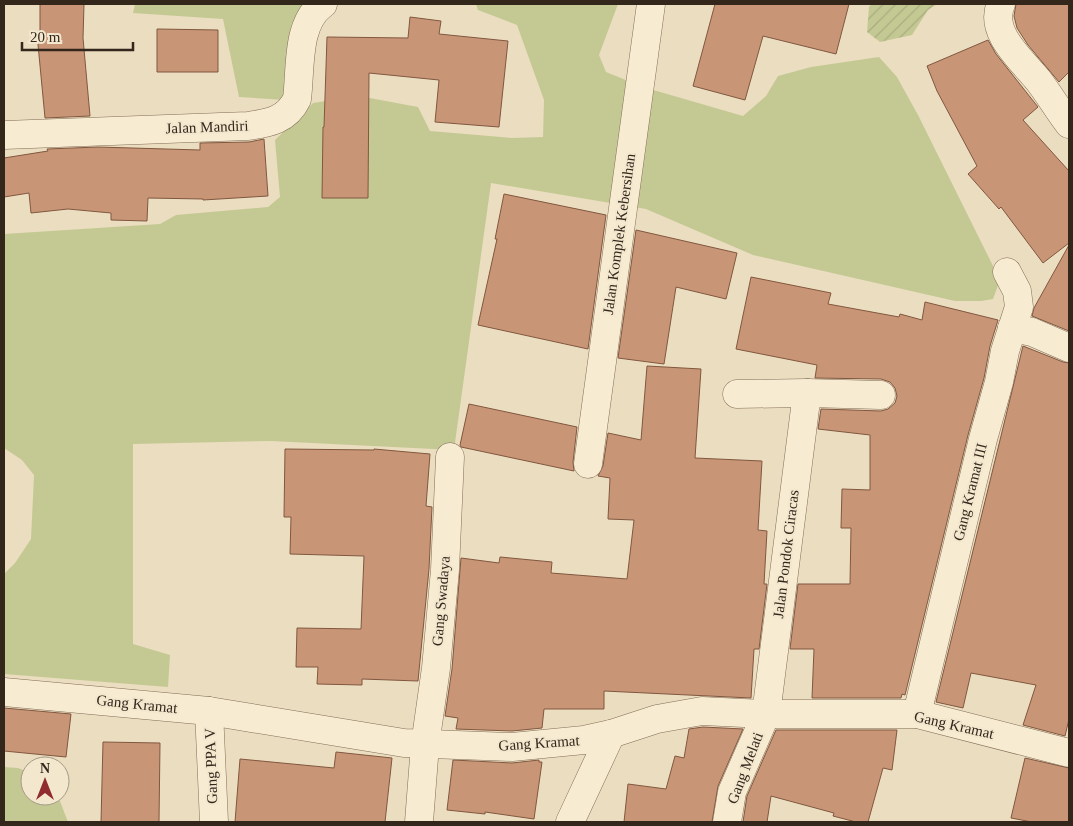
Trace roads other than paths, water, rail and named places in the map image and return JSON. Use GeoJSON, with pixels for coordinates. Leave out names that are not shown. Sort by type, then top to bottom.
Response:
{"type":"FeatureCollection","features":[{"type":"Feature","properties":{"kind":"street","name":"Jalan Mandiri"},"geometry":{"type":"LineString","coordinates":[[4,135],[248,126],[271,122],[284,116],[293,107],[297,98],[305,28],[314,11],[323,4]]}},
{"type":"Feature","properties":{"kind":"street","name":"Jalan Komplek Kebersihan"},"geometry":{"type":"LineString","coordinates":[[588,464],[651,4]]}},
{"type":"Feature","properties":{"kind":"street"},"geometry":{"type":"LineString","coordinates":[[1001,4],[998,11],[998,21],[1006,41],[1069,124]]}},
{"type":"Feature","properties":{"kind":"street","name":"Gang Kramat III"},"geometry":{"type":"LineString","coordinates":[[917,714],[1005,351],[1019,307],[1017,291],[1007,272]]}},
{"type":"Feature","properties":{"kind":"street"},"geometry":{"type":"LineString","coordinates":[[1012,328],[1032,332],[1069,348]]}},
{"type":"Feature","properties":{"kind":"street","name":"Jalan Pondok Ciracas"},"geometry":{"type":"LineString","coordinates":[[766,714],[807,393]]}},
{"type":"Feature","properties":{"kind":"street"},"geometry":{"type":"LineString","coordinates":[[737,394],[881,394]]}},
{"type":"Feature","properties":{"kind":"street","name":"Gang Swadaya"},"geometry":{"type":"LineString","coordinates":[[419,822],[425,744],[436,668],[445,570],[450,456]]}},
{"type":"Feature","properties":{"kind":"street","name":"Gang Kramat"},"geometry":{"type":"LineString","coordinates":[[4,692],[209,711],[378,740],[425,744],[512,747],[584,740],[611,734],[658,719],[702,711],[766,714],[917,714],[1069,753]]}},
{"type":"Feature","properties":{"kind":"street","name":"Gang PPA V"},"geometry":{"type":"LineString","coordinates":[[209,711],[214,822]]}},
{"type":"Feature","properties":{"kind":"street","name":"Gang Melati"},"geometry":{"type":"LineString","coordinates":[[727,822],[732,792],[766,714]]}},
{"type":"Feature","properties":{"kind":"street"},"geometry":{"type":"LineString","coordinates":[[570,822],[611,734]]}}]}
